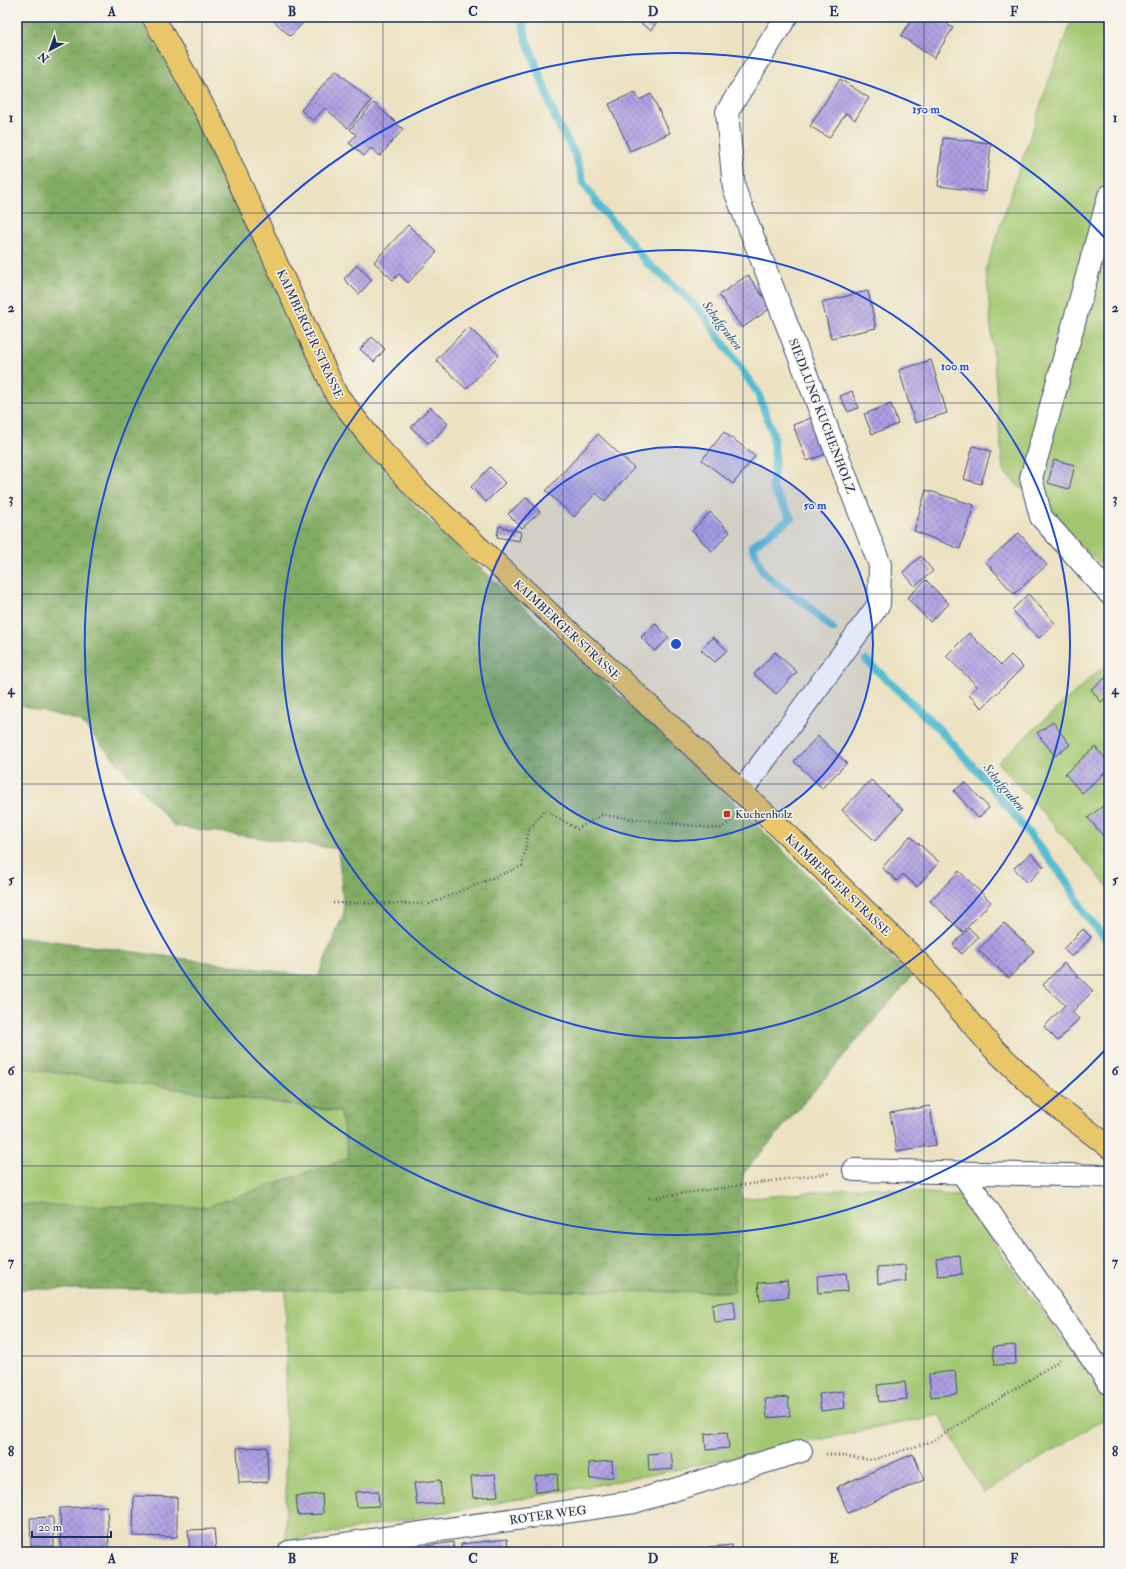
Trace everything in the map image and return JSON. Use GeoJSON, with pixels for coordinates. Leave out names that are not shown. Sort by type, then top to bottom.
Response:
{"type":"FeatureCollection","features":[{"type":"Feature","properties":{"kind":"main road","name":"KAIMBERGER STRASSE"},"geometry":{"type":"LineString","coordinates":[[153,17],[211,120],[336,394],[375,444],[417,490],[791,838],[921,965],[992,1047],[1042,1094],[1109,1147]]}},
{"type":"Feature","properties":{"kind":"street","name":"SIEDLUNG KUCHENHOLZ"},"geometry":{"type":"LineString","coordinates":[[747,798],[879,604],[880,565],[734,188],[727,112],[786,17]]}},
{"type":"Feature","properties":{"kind":"street"},"geometry":{"type":"LineString","coordinates":[[1109,196],[1031,478],[1041,517],[1109,593]]}},
{"type":"Feature","properties":{"kind":"street"},"geometry":{"type":"LineString","coordinates":[[854,1170],[1109,1176]]}},
{"type":"Feature","properties":{"kind":"street"},"geometry":{"type":"LineString","coordinates":[[962,1173],[1109,1382]]}},
{"type":"Feature","properties":{"kind":"street","name":"ROTER WEG"},"geometry":{"type":"LineString","coordinates":[[289,1552],[634,1502],[801,1450]]}},
{"type":"Feature","properties":{"kind":"path"},"geometry":{"type":"LineString","coordinates":[[333,903],[430,904],[522,866],[529,829],[545,810],[577,829],[602,815],[720,829],[747,798]]}},
{"type":"Feature","properties":{"kind":"path"},"geometry":{"type":"LineString","coordinates":[[649,1198],[854,1170]]}},
{"type":"Feature","properties":{"kind":"path"},"geometry":{"type":"LineString","coordinates":[[801,1450],[872,1460],[933,1441],[1083,1346]]}},
{"type":"Feature","properties":{"kind":"green space"},"geometry":{"type":"Polygon","coordinates":[[[17,17],[138,17],[184,92],[336,414],[418,510],[710,779],[911,977],[743,1174],[733,1292],[17,1289],[17,1205],[206,1207],[349,1158],[340,1111],[17,1067],[17,936],[318,977],[344,912],[338,849],[174,826],[80,721],[17,704],[17,17]]]}},
{"type":"Feature","properties":{"kind":"green space"},"geometry":{"type":"Polygon","coordinates":[[[1073,17],[1109,17],[1109,536],[1101,564],[1003,471],[986,268],[1049,80],[1073,17]]]}},
{"type":"Feature","properties":{"kind":"green space"},"geometry":{"type":"Polygon","coordinates":[[[1109,661],[1109,888],[998,762],[1109,661]]]}},
{"type":"Feature","properties":{"kind":"green space"},"geometry":{"type":"Polygon","coordinates":[[[17,1067],[340,1112],[349,1158],[206,1207],[17,1205],[17,1067]]]}},
{"type":"Feature","properties":{"kind":"green space"},"geometry":{"type":"Polygon","coordinates":[[[867,1187],[960,1196],[1109,1404],[1109,1416],[984,1493],[939,1415],[630,1479],[286,1541],[286,1290],[733,1292],[740,1199],[867,1187]]]}},
{"type":"Feature","properties":{"kind":"building"},"geometry":{"type":"Polygon","coordinates":[[[274,17],[309,17],[290,36],[272,19],[274,17]]]}},
{"type":"Feature","properties":{"kind":"building"},"geometry":{"type":"Polygon","coordinates":[[[631,17],[661,17],[651,30],[631,17]]]}},
{"type":"Feature","properties":{"kind":"building"},"geometry":{"type":"Polygon","coordinates":[[[913,17],[936,17],[953,28],[934,58],[901,36],[913,17]]]}},
{"type":"Feature","properties":{"kind":"building"},"geometry":{"type":"Polygon","coordinates":[[[336,70],[371,101],[348,128],[325,108],[313,121],[301,110],[336,70]]]}},
{"type":"Feature","properties":{"kind":"building"},"geometry":{"type":"Polygon","coordinates":[[[840,79],[869,98],[855,120],[846,113],[829,138],[810,126],[840,79]]]}},
{"type":"Feature","properties":{"kind":"building"},"geometry":{"type":"Polygon","coordinates":[[[635,92],[639,100],[651,94],[670,133],[630,151],[609,104],[635,92]]]}},
{"type":"Feature","properties":{"kind":"building"},"geometry":{"type":"Polygon","coordinates":[[[374,103],[403,129],[380,156],[371,148],[364,156],[349,143],[356,135],[350,129],[374,103]]]}},
{"type":"Feature","properties":{"kind":"building"},"geometry":{"type":"Polygon","coordinates":[[[943,138],[991,143],[986,192],[938,186],[943,138]]]}},
{"type":"Feature","properties":{"kind":"building"},"geometry":{"type":"Polygon","coordinates":[[[408,225],[437,252],[408,283],[399,274],[393,280],[374,262],[408,225]]]}},
{"type":"Feature","properties":{"kind":"building"},"geometry":{"type":"Polygon","coordinates":[[[357,265],[372,280],[359,294],[344,279],[357,265]]]}},
{"type":"Feature","properties":{"kind":"building"},"geometry":{"type":"Polygon","coordinates":[[[748,275],[771,308],[742,328],[719,295],[748,275]]]}},
{"type":"Feature","properties":{"kind":"building"},"geometry":{"type":"Polygon","coordinates":[[[868,291],[876,328],[831,338],[822,302],[868,291]]]}},
{"type":"Feature","properties":{"kind":"building"},"geometry":{"type":"Polygon","coordinates":[[[468,327],[499,355],[466,389],[436,360],[468,327]]]}},
{"type":"Feature","properties":{"kind":"building"},"geometry":{"type":"Polygon","coordinates":[[[372,337],[385,349],[374,362],[360,349],[372,337]]]}},
{"type":"Feature","properties":{"kind":"building"},"geometry":{"type":"Polygon","coordinates":[[[931,360],[947,413],[915,423],[899,370],[931,360]]]}},
{"type":"Feature","properties":{"kind":"building"},"geometry":{"type":"Polygon","coordinates":[[[852,391],[858,408],[848,412],[840,396],[852,391]]]}},
{"type":"Feature","properties":{"kind":"building"},"geometry":{"type":"Polygon","coordinates":[[[891,404],[898,424],[872,434],[864,414],[891,404]]]}},
{"type":"Feature","properties":{"kind":"building"},"geometry":{"type":"Polygon","coordinates":[[[430,407],[448,424],[429,444],[411,427],[430,407]]]}},
{"type":"Feature","properties":{"kind":"building"},"geometry":{"type":"Polygon","coordinates":[[[816,416],[831,452],[807,461],[793,425],[816,416]]]}},
{"type":"Feature","properties":{"kind":"building"},"geometry":{"type":"Polygon","coordinates":[[[724,432],[755,456],[733,484],[702,460],[724,432]]]}},
{"type":"Feature","properties":{"kind":"building"},"geometry":{"type":"Polygon","coordinates":[[[598,434],[634,468],[605,501],[596,493],[574,517],[546,491],[598,434]]]}},
{"type":"Feature","properties":{"kind":"building"},"geometry":{"type":"Polygon","coordinates":[[[973,446],[991,451],[981,484],[964,479],[973,446]]]}},
{"type":"Feature","properties":{"kind":"building"},"geometry":{"type":"Polygon","coordinates":[[[1054,460],[1075,465],[1069,489],[1048,483],[1054,460]]]}},
{"type":"Feature","properties":{"kind":"building"},"geometry":{"type":"Polygon","coordinates":[[[490,467],[505,483],[486,502],[471,487],[490,467]]]}},
{"type":"Feature","properties":{"kind":"building"},"geometry":{"type":"Polygon","coordinates":[[[926,490],[974,505],[960,549],[914,531],[926,490]]]}},
{"type":"Feature","properties":{"kind":"building"},"geometry":{"type":"Polygon","coordinates":[[[527,497],[540,512],[522,528],[508,514],[527,497]]]}},
{"type":"Feature","properties":{"kind":"building"},"geometry":{"type":"Polygon","coordinates":[[[710,512],[730,532],[712,551],[692,531],[710,512]]]}},
{"type":"Feature","properties":{"kind":"building"},"geometry":{"type":"Polygon","coordinates":[[[499,526],[521,532],[519,541],[497,537],[499,526]]]}},
{"type":"Feature","properties":{"kind":"building"},"geometry":{"type":"Polygon","coordinates":[[[1019,533],[1047,565],[1014,594],[986,562],[1019,533]]]}},
{"type":"Feature","properties":{"kind":"building"},"geometry":{"type":"Polygon","coordinates":[[[921,556],[933,571],[915,586],[903,572],[921,556]]]}},
{"type":"Feature","properties":{"kind":"building"},"geometry":{"type":"Polygon","coordinates":[[[926,580],[949,604],[930,622],[907,598],[926,580]]]}},
{"type":"Feature","properties":{"kind":"building"},"geometry":{"type":"Polygon","coordinates":[[[1028,594],[1055,623],[1039,638],[1012,610],[1028,594]]]}},
{"type":"Feature","properties":{"kind":"building"},"geometry":{"type":"Polygon","coordinates":[[[655,623],[669,638],[655,651],[641,637],[655,623]]]}},
{"type":"Feature","properties":{"kind":"building"},"geometry":{"type":"Polygon","coordinates":[[[969,633],[1001,665],[1011,655],[1023,667],[982,708],[969,695],[977,686],[946,656],[969,633]]]}},
{"type":"Feature","properties":{"kind":"building"},"geometry":{"type":"Polygon","coordinates":[[[713,637],[727,650],[715,662],[701,650],[713,637]]]}},
{"type":"Feature","properties":{"kind":"building"},"geometry":{"type":"Polygon","coordinates":[[[775,652],[797,672],[776,694],[754,674],[775,652]]]}},
{"type":"Feature","properties":{"kind":"building"},"geometry":{"type":"Polygon","coordinates":[[[1107,677],[1109,680],[1109,695],[1101,702],[1091,689],[1107,677]]]}},
{"type":"Feature","properties":{"kind":"building"},"geometry":{"type":"Polygon","coordinates":[[[1053,722],[1070,745],[1055,756],[1037,733],[1053,722]]]}},
{"type":"Feature","properties":{"kind":"building"},"geometry":{"type":"Polygon","coordinates":[[[818,736],[847,763],[822,788],[794,761],[818,736]]]}},
{"type":"Feature","properties":{"kind":"building"},"geometry":{"type":"Polygon","coordinates":[[[1095,747],[1109,762],[1109,769],[1082,793],[1065,774],[1095,747]]]}},
{"type":"Feature","properties":{"kind":"building"},"geometry":{"type":"Polygon","coordinates":[[[871,780],[903,810],[875,841],[842,810],[871,780]]]}},
{"type":"Feature","properties":{"kind":"building"},"geometry":{"type":"Polygon","coordinates":[[[965,782],[989,808],[978,818],[954,791],[965,782]]]}},
{"type":"Feature","properties":{"kind":"building"},"geometry":{"type":"Polygon","coordinates":[[[1109,801],[1109,841],[1108,842],[1088,818],[1109,801]]]}},
{"type":"Feature","properties":{"kind":"building"},"geometry":{"type":"Polygon","coordinates":[[[910,836],[939,862],[917,887],[903,874],[897,881],[882,868],[910,836]]]}},
{"type":"Feature","properties":{"kind":"building"},"geometry":{"type":"Polygon","coordinates":[[[1031,853],[1044,867],[1027,883],[1014,868],[1031,853]]]}},
{"type":"Feature","properties":{"kind":"building"},"geometry":{"type":"Polygon","coordinates":[[[959,871],[991,902],[963,932],[930,901],[959,871]]]}},
{"type":"Feature","properties":{"kind":"building"},"geometry":{"type":"Polygon","coordinates":[[[1004,923],[1034,951],[1009,978],[978,950],[1004,923]]]}},
{"type":"Feature","properties":{"kind":"building"},"geometry":{"type":"Polygon","coordinates":[[[969,928],[978,937],[962,954],[953,945],[969,928]]]}},
{"type":"Feature","properties":{"kind":"building"},"geometry":{"type":"Polygon","coordinates":[[[1083,929],[1091,937],[1072,957],[1063,949],[1083,929]]]}},
{"type":"Feature","properties":{"kind":"building"},"geometry":{"type":"Polygon","coordinates":[[[1064,963],[1093,991],[1072,1012],[1079,1019],[1058,1041],[1044,1027],[1065,1005],[1043,985],[1064,963]]]}},
{"type":"Feature","properties":{"kind":"building"},"geometry":{"type":"Polygon","coordinates":[[[930,1106],[936,1145],[897,1151],[890,1113],[930,1106]]]}},
{"type":"Feature","properties":{"kind":"building"},"geometry":{"type":"Polygon","coordinates":[[[960,1256],[962,1274],[938,1276],[936,1259],[960,1256]]]}},
{"type":"Feature","properties":{"kind":"building"},"geometry":{"type":"Polygon","coordinates":[[[905,1265],[906,1281],[878,1284],[877,1267],[905,1265]]]}},
{"type":"Feature","properties":{"kind":"building"},"geometry":{"type":"Polygon","coordinates":[[[846,1273],[848,1291],[818,1293],[817,1276],[846,1273]]]}},
{"type":"Feature","properties":{"kind":"building"},"geometry":{"type":"Polygon","coordinates":[[[787,1281],[789,1297],[760,1300],[758,1283],[787,1281]]]}},
{"type":"Feature","properties":{"kind":"building"},"geometry":{"type":"Polygon","coordinates":[[[734,1301],[736,1320],[714,1322],[712,1304],[734,1301]]]}},
{"type":"Feature","properties":{"kind":"building"},"geometry":{"type":"Polygon","coordinates":[[[1015,1345],[1016,1364],[995,1365],[993,1347],[1015,1345]]]}},
{"type":"Feature","properties":{"kind":"building"},"geometry":{"type":"Polygon","coordinates":[[[955,1371],[957,1394],[931,1397],[929,1374],[955,1371]]]}},
{"type":"Feature","properties":{"kind":"building"},"geometry":{"type":"Polygon","coordinates":[[[905,1382],[907,1399],[879,1402],[877,1385],[905,1382]]]}},
{"type":"Feature","properties":{"kind":"building"},"geometry":{"type":"Polygon","coordinates":[[[843,1391],[845,1408],[821,1411],[819,1394],[843,1391]]]}},
{"type":"Feature","properties":{"kind":"building"},"geometry":{"type":"Polygon","coordinates":[[[788,1397],[790,1416],[767,1418],[765,1399],[788,1397]]]}},
{"type":"Feature","properties":{"kind":"building"},"geometry":{"type":"Polygon","coordinates":[[[727,1432],[729,1448],[706,1450],[705,1434],[727,1432]]]}},
{"type":"Feature","properties":{"kind":"building"},"geometry":{"type":"Polygon","coordinates":[[[267,1447],[268,1482],[239,1483],[237,1448],[267,1447]]]}},
{"type":"Feature","properties":{"kind":"building"},"geometry":{"type":"Polygon","coordinates":[[[671,1452],[673,1469],[649,1471],[648,1454],[671,1452]]]}},
{"type":"Feature","properties":{"kind":"building"},"geometry":{"type":"Polygon","coordinates":[[[913,1454],[924,1480],[848,1513],[837,1487],[913,1454]]]}},
{"type":"Feature","properties":{"kind":"building"},"geometry":{"type":"Polygon","coordinates":[[[612,1461],[613,1477],[590,1479],[589,1463],[612,1461]]]}},
{"type":"Feature","properties":{"kind":"building"},"geometry":{"type":"Polygon","coordinates":[[[495,1474],[498,1496],[473,1498],[471,1476],[495,1474]]]}},
{"type":"Feature","properties":{"kind":"building"},"geometry":{"type":"Polygon","coordinates":[[[557,1474],[558,1490],[536,1492],[535,1476],[557,1474]]]}},
{"type":"Feature","properties":{"kind":"building"},"geometry":{"type":"Polygon","coordinates":[[[440,1480],[442,1503],[417,1505],[414,1483],[440,1480]]]}},
{"type":"Feature","properties":{"kind":"building"},"geometry":{"type":"Polygon","coordinates":[[[378,1491],[379,1506],[356,1507],[355,1492],[378,1491]]]}},
{"type":"Feature","properties":{"kind":"building"},"geometry":{"type":"Polygon","coordinates":[[[322,1494],[323,1514],[298,1515],[296,1496],[322,1494]]]}},
{"type":"Feature","properties":{"kind":"building"},"geometry":{"type":"Polygon","coordinates":[[[134,1496],[177,1497],[177,1537],[133,1536],[134,1496]]]}},
{"type":"Feature","properties":{"kind":"building"},"geometry":{"type":"Polygon","coordinates":[[[107,1506],[109,1549],[61,1550],[60,1508],[107,1506]]]}},
{"type":"Feature","properties":{"kind":"building"},"geometry":{"type":"Polygon","coordinates":[[[53,1517],[54,1546],[31,1546],[30,1518],[53,1517]]]}},
{"type":"Feature","properties":{"kind":"building"},"geometry":{"type":"Polygon","coordinates":[[[214,1529],[216,1550],[190,1552],[188,1530],[214,1529]]]}},
{"type":"Feature","properties":{"kind":"building"},"geometry":{"type":"Polygon","coordinates":[[[507,1539],[508,1552],[462,1552],[461,1544],[507,1539]]]}},
{"type":"Feature","properties":{"kind":"building"},"geometry":{"type":"Polygon","coordinates":[[[453,1542],[454,1552],[427,1552],[426,1546],[453,1542]]]}},
{"type":"Feature","properties":{"kind":"building"},"geometry":{"type":"Polygon","coordinates":[[[732,1545],[733,1552],[710,1552],[709,1547],[732,1545]]]}},
{"type":"Feature","properties":{"kind":"waterway","name":"Schafgraben"},"geometry":{"type":"LineString","coordinates":[[522,17],[526,38],[557,122],[575,155],[584,184],[601,209],[623,233],[646,262],[681,292],[703,314],[758,393],[773,434],[775,460],[772,488],[791,518],[752,546],[763,572],[782,588],[806,604],[833,629]]}},
{"type":"Feature","properties":{"kind":"waterway","name":"Schafgraben"},"geometry":{"type":"LineString","coordinates":[[866,660],[940,730],[996,792],[1066,880],[1085,914],[1109,943]]}},
{"type":"Feature","properties":{"kind":"place","name":"Kuchenholz"},"geometry":{"type":"Point","coordinates":[727,814]}}]}
